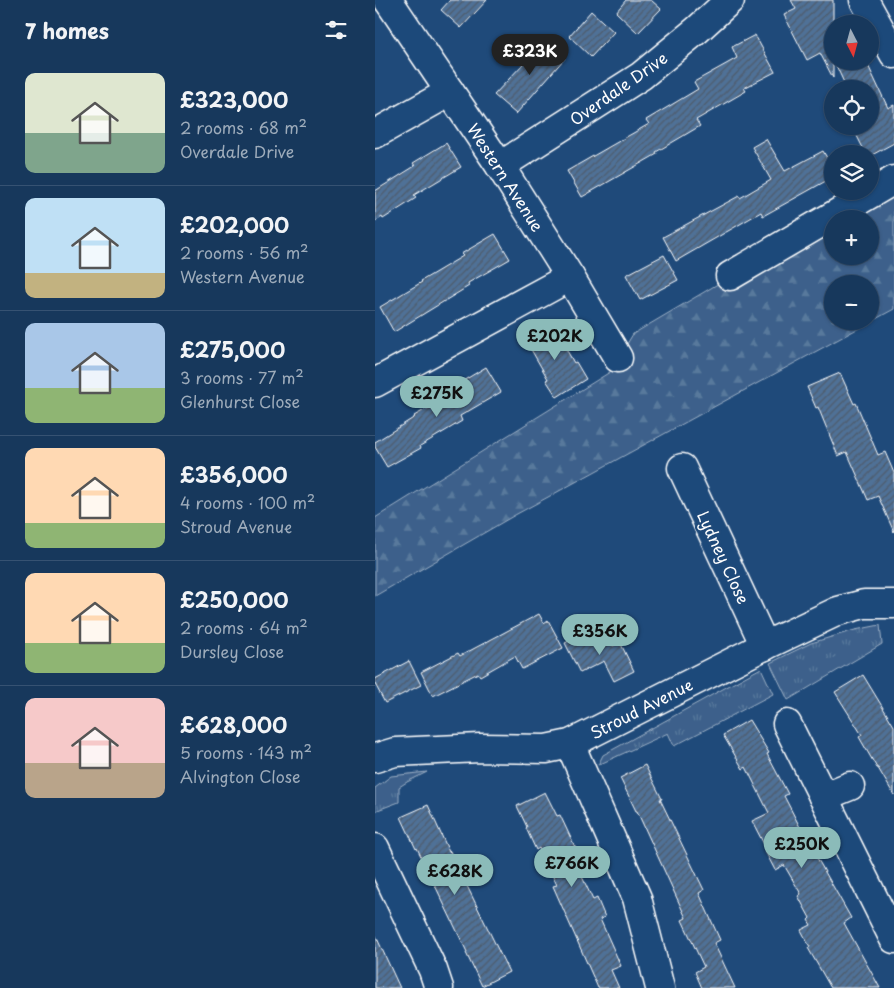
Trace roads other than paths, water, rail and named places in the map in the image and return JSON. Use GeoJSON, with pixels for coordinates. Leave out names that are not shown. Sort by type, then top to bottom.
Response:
{"type":"FeatureCollection","features":[{"type":"Feature","properties":{"kind":"street","name":"Western Avenue"},"geometry":{"type":"LineString","coordinates":[[388,0],[500,166],[570,276],[618,358]]}},
{"type":"Feature","properties":{"kind":"street","name":"Overdale Drive"},"geometry":{"type":"LineString","coordinates":[[500,166],[641,76],[730,0]]}},
{"type":"Feature","properties":{"kind":"street"},"geometry":{"type":"LineString","coordinates":[[864,0],[894,54]]}},
{"type":"Feature","properties":{"kind":"street"},"geometry":{"type":"LineString","coordinates":[[375,134],[450,92]]}},
{"type":"Feature","properties":{"kind":"street"},"geometry":{"type":"LineString","coordinates":[[730,276],[894,180]]}},
{"type":"Feature","properties":{"kind":"street"},"geometry":{"type":"LineString","coordinates":[[375,383],[570,276]]}},
{"type":"Feature","properties":{"kind":"street","name":"Lydney Close"},"geometry":{"type":"LineString","coordinates":[[682,468],[765,646]]}},
{"type":"Feature","properties":{"kind":"street","name":"Stroud Avenue"},"geometry":{"type":"LineString","coordinates":[[375,758],[395,752],[480,748],[546,748],[570,744],[838,611],[863,604],[894,604]]}},
{"type":"Feature","properties":{"kind":"street"},"geometry":{"type":"LineString","coordinates":[[787,724],[894,939]]}},
{"type":"Feature","properties":{"kind":"street"},"geometry":{"type":"LineString","coordinates":[[570,744],[637,898],[659,988]]}},
{"type":"Feature","properties":{"kind":"street"},"geometry":{"type":"LineString","coordinates":[[823,797],[850,786]]}},
{"type":"Feature","properties":{"kind":"street"},"geometry":{"type":"LineString","coordinates":[[375,848],[433,970],[439,988]]}}]}
